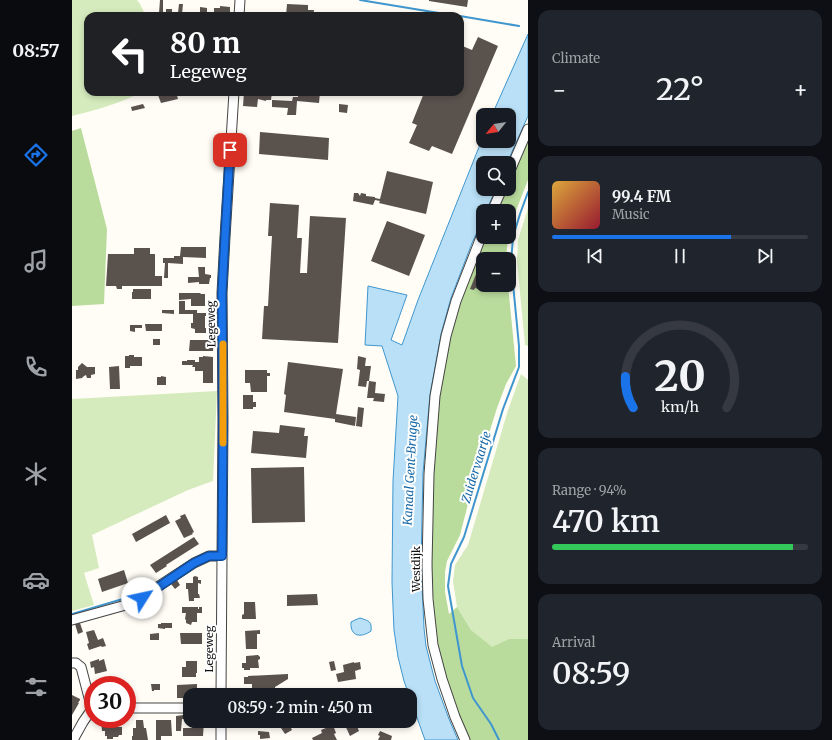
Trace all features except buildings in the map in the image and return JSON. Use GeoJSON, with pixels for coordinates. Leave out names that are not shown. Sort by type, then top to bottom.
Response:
{"type":"FeatureCollection","features":[{"type":"Feature","properties":{"kind":"street"},"geometry":{"type":"LineString","coordinates":[[239,12],[240,0]]}},
{"type":"Feature","properties":{"kind":"street","name":"Legeweg"},"geometry":{"type":"LineString","coordinates":[[221,688],[223,426],[222,293],[234,96]]}},
{"type":"Feature","properties":{"kind":"street"},"geometry":{"type":"LineString","coordinates":[[516,157],[528,130]]}},
{"type":"Feature","properties":{"kind":"street","name":"Westdijk"},"geometry":{"type":"LineString","coordinates":[[465,740],[455,717],[442,679],[433,645],[427,564],[429,474],[435,396],[446,336],[456,301],[478,244]]}},
{"type":"Feature","properties":{"kind":"street"},"geometry":{"type":"LineString","coordinates":[[72,620],[133,603],[194,563],[209,556],[222,556]]}},
{"type":"Feature","properties":{"kind":"street"},"geometry":{"type":"LineString","coordinates":[[72,663],[76,663],[81,667],[84,678]]}},
{"type":"Feature","properties":{"kind":"street"},"geometry":{"type":"LineString","coordinates":[[136,708],[183,708]]}},
{"type":"Feature","properties":{"kind":"street"},"geometry":{"type":"LineString","coordinates":[[73,740],[84,719]]}},
{"type":"Feature","properties":{"kind":"street"},"geometry":{"type":"LineString","coordinates":[[221,728],[221,740]]}},
{"type":"Feature","properties":{"kind":"green space"},"geometry":{"type":"Polygon","coordinates":[[[72,0],[137,0],[144,12],[84,12],[84,96],[133,96],[98,109],[72,116],[72,0]]]}},
{"type":"Feature","properties":{"kind":"green space"},"geometry":{"type":"Polygon","coordinates":[[[81,128],[107,229],[104,304],[72,306],[72,131],[81,128]]]}},
{"type":"Feature","properties":{"kind":"green space"},"geometry":{"type":"Polygon","coordinates":[[[528,138],[528,180],[516,210],[516,204],[499,204],[503,196],[516,196],[516,165],[528,138]]]}},
{"type":"Feature","properties":{"kind":"green space"},"geometry":{"type":"Polygon","coordinates":[[[528,208],[528,346],[525,345],[517,261],[518,240],[528,208]]]}},
{"type":"Feature","properties":{"kind":"green space"},"geometry":{"type":"Polygon","coordinates":[[[482,244],[507,244],[507,252],[479,252],[482,244]]]}},
{"type":"Feature","properties":{"kind":"green space"},"geometry":{"type":"Polygon","coordinates":[[[476,259],[476,292],[509,292],[516,366],[506,384],[497,408],[474,481],[460,535],[447,561],[445,572],[445,592],[449,614],[457,607],[471,630],[492,647],[509,639],[528,639],[528,740],[468,740],[457,716],[435,644],[430,564],[432,473],[439,396],[445,357],[459,301],[476,259]]]}},
{"type":"Feature","properties":{"kind":"green space"},"geometry":{"type":"Polygon","coordinates":[[[521,374],[528,380],[528,639],[509,639],[492,648],[471,630],[457,607],[453,581],[455,565],[468,545],[508,410],[521,374]]]}},
{"type":"Feature","properties":{"kind":"green space"},"geometry":{"type":"Polygon","coordinates":[[[217,391],[213,481],[188,490],[92,535],[99,568],[84,573],[94,605],[72,611],[72,399],[217,391]]]}},
{"type":"Feature","properties":{"kind":"water"},"geometry":{"type":"Polygon","coordinates":[[[528,34],[528,116],[516,143],[516,108],[495,108],[528,34]]]}},
{"type":"Feature","properties":{"kind":"water","name":"Kanaal Gent-Brugge"},"geometry":{"type":"Polygon","coordinates":[[[479,148],[514,148],[510,156],[476,156],[476,196],[493,196],[489,204],[476,204],[476,234],[451,298],[441,334],[430,395],[423,473],[421,564],[424,628],[426,646],[435,681],[458,740],[425,740],[417,718],[417,688],[406,688],[398,657],[394,630],[392,582],[393,481],[398,396],[382,346],[365,345],[368,286],[407,295],[391,340],[402,345],[418,300],[479,148]]]}},
{"type":"Feature","properties":{"kind":"water"},"geometry":{"type":"Polygon","coordinates":[[[360,618],[366,620],[371,625],[371,631],[364,635],[357,635],[352,631],[351,627],[351,622],[360,618]]]}},
{"type":"Feature","properties":{"kind":"waterway"},"geometry":{"type":"LineString","coordinates":[[360,0],[433,12]]}},
{"type":"Feature","properties":{"kind":"waterway"},"geometry":{"type":"LineString","coordinates":[[464,17],[519,26]]}},
{"type":"Feature","properties":{"kind":"waterway","name":"Zuidervaartje"},"geometry":{"type":"LineString","coordinates":[[499,740],[491,724],[473,698],[462,666],[448,586],[451,564],[464,537],[503,409],[519,367],[519,346],[511,263],[513,237],[528,192]]}},
{"type":"Feature","properties":{"kind":"waterway"},"geometry":{"type":"LineString","coordinates":[[72,614],[126,598]]}},
{"type":"Feature","properties":{"kind":"slow traffic"},"geometry":{"type":"LineString","coordinates":[[223,344],[223,443]]}},
{"type":"Feature","properties":{"kind":"route"},"geometry":{"type":"LineString","coordinates":[[142,598],[194,563],[209,556],[222,556],[222,293],[230,150]]}}]}
